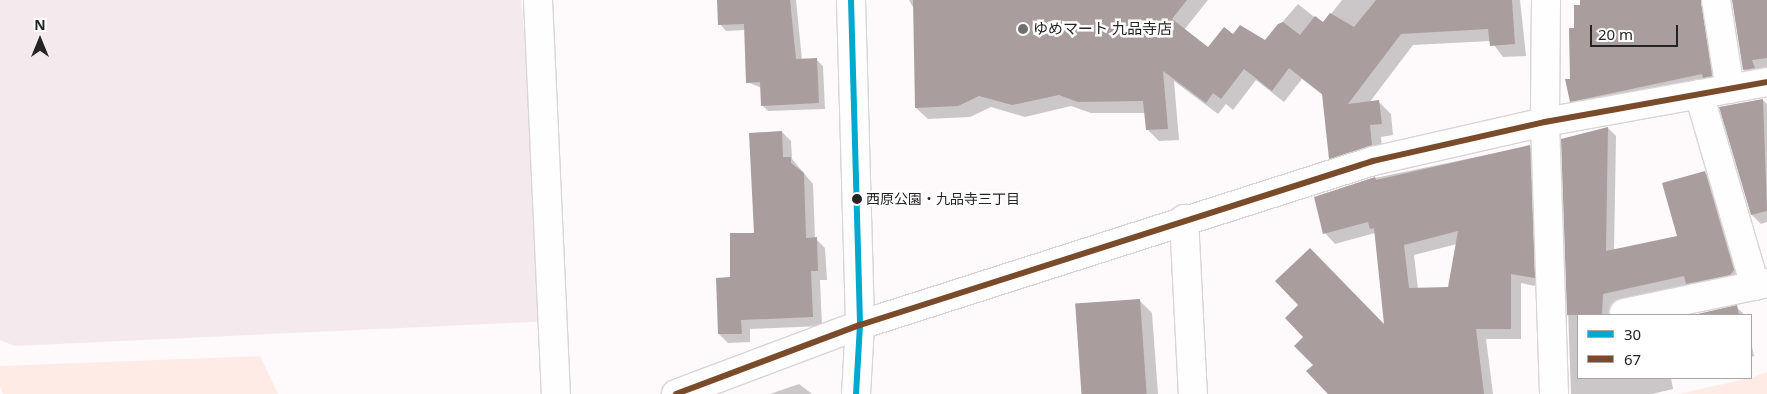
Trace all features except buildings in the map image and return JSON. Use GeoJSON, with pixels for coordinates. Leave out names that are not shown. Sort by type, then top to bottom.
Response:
{"type":"FeatureCollection","features":[{"type":"Feature","properties":{"kind":"street"},"geometry":{"type":"LineString","coordinates":[[538,0],[556,394]]}},
{"type":"Feature","properties":{"kind":"street"},"geometry":{"type":"LineString","coordinates":[[851,0],[860,325],[856,394]]}},
{"type":"Feature","properties":{"kind":"street"},"geometry":{"type":"LineString","coordinates":[[1546,0],[1545,122],[1554,394]]}},
{"type":"Feature","properties":{"kind":"street"},"geometry":{"type":"LineString","coordinates":[[1716,0],[1730,89]]}},
{"type":"Feature","properties":{"kind":"street"},"geometry":{"type":"LineString","coordinates":[[676,394],[860,325],[1184,219],[1373,160],[1545,122],[1699,94],[1766,85]]}},
{"type":"Feature","properties":{"kind":"street"},"geometry":{"type":"LineString","coordinates":[[1624,313],[1761,285],[1699,94]]}},
{"type":"Feature","properties":{"kind":"street"},"geometry":{"type":"LineString","coordinates":[[1184,219],[1193,394]]}},
{"type":"Feature","properties":{"kind":"shaded area"},"geometry":{"type":"Polygon","coordinates":[[[0,0],[521,0],[552,321],[15,346],[0,340],[0,0]]]}},
{"type":"Feature","properties":{"kind":"shaded area"},"geometry":{"type":"Polygon","coordinates":[[[260,356],[278,394],[3,394],[0,386],[0,366],[260,356]]]}},
{"type":"Feature","properties":{"kind":"shaded area"},"geometry":{"type":"Polygon","coordinates":[[[1767,372],[1767,394],[1678,394],[1752,379],[1767,372]]]}},
{"type":"Feature","properties":{"kind":"transit line","name":"30"},"geometry":{"type":"LineString","coordinates":[[851,0],[860,325],[856,394]]}},
{"type":"Feature","properties":{"kind":"transit line","name":"67"},"geometry":{"type":"LineString","coordinates":[[676,394],[860,325],[1373,161],[1545,122],[1767,82]]}},
{"type":"Feature","properties":{"kind":"place","name":"ゆめマート 九品寺店"},"geometry":{"type":"Point","coordinates":[1023,29]}},
{"type":"Feature","properties":{"kind":"place","name":"西原公園・九品寺三丁目"},"geometry":{"type":"Point","coordinates":[857,199]}}]}
